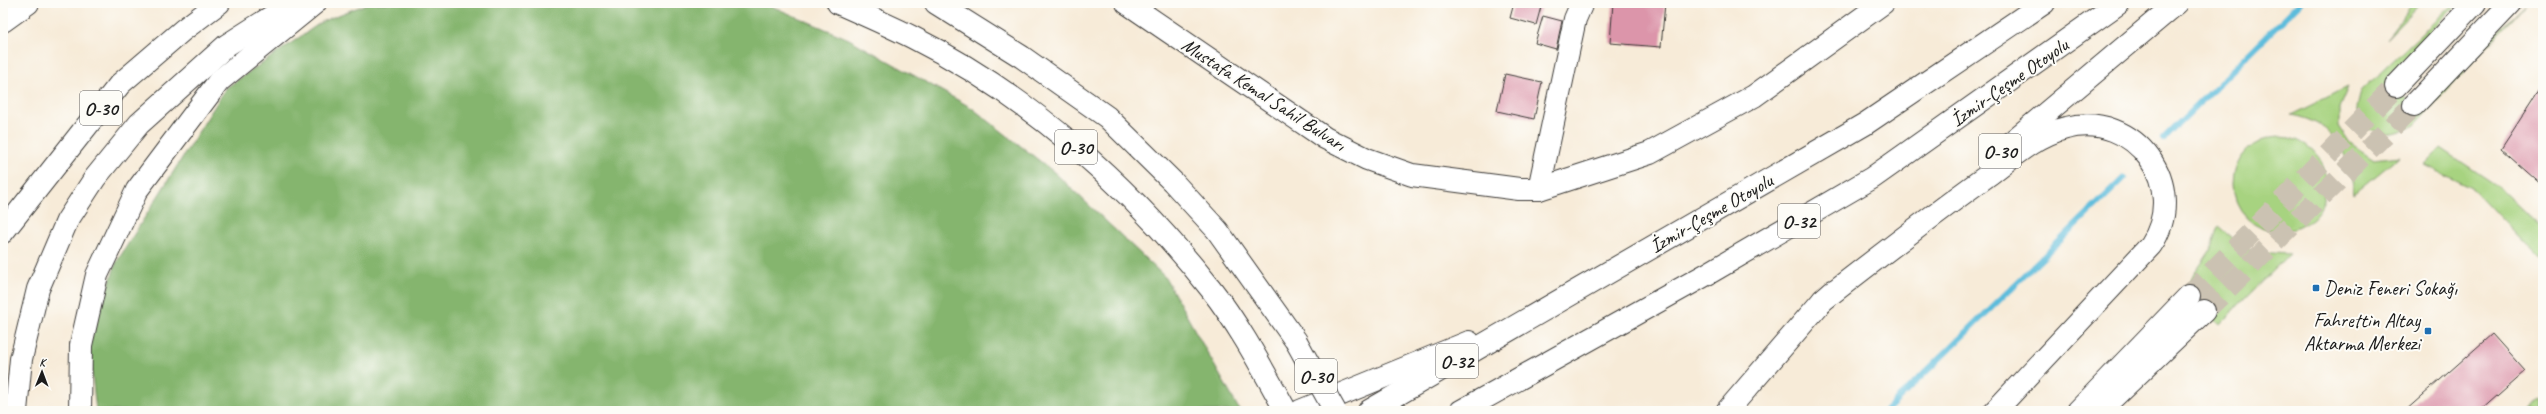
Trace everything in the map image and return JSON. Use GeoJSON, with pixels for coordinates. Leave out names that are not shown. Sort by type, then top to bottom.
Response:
{"type":"FeatureCollection","features":[{"type":"Feature","properties":{"kind":"main road"},"geometry":{"type":"LineString","coordinates":[[3,21],[28,3]]}},
{"type":"Feature","properties":{"kind":"main road","name":"O-30"},"geometry":{"type":"LineString","coordinates":[[3,232],[120,84],[183,30],[219,3]]}},
{"type":"Feature","properties":{"kind":"main road"},"geometry":{"type":"LineString","coordinates":[[16,411],[21,359],[38,289],[67,221],[95,178],[139,124],[227,45],[294,3]]}},
{"type":"Feature","properties":{"kind":"main road"},"geometry":{"type":"LineString","coordinates":[[80,411],[81,345],[97,275],[138,190],[220,81],[316,3]]}},
{"type":"Feature","properties":{"kind":"main road","name":"O-30"},"geometry":{"type":"LineString","coordinates":[[838,3],[912,37],[996,87],[1080,150],[1156,223],[1212,290],[1257,359],[1286,411]]}},
{"type":"Feature","properties":{"kind":"main road","name":"O-30"},"geometry":{"type":"LineString","coordinates":[[936,3],[1022,57],[1107,117],[1173,182],[1217,230],[1296,341],[1335,411]]}},
{"type":"Feature","properties":{"kind":"main road","name":"Mustafa Kemal Sahil Bulvarı"},"geometry":{"type":"LineString","coordinates":[[1127,3],[1325,138],[1367,159],[1412,175],[1500,188],[1539,189],[1650,153],[1754,96],[1883,3]]}},
{"type":"Feature","properties":{"kind":"main road"},"geometry":{"type":"LineString","coordinates":[[1539,189],[1575,18],[1582,3]]}},
{"type":"Feature","properties":{"kind":"main road","name":"İzmir-Çeşme Otoyolu"},"geometry":{"type":"LineString","coordinates":[[1369,411],[1865,124],[2044,3]]}},
{"type":"Feature","properties":{"kind":"main road","name":"İzmir-Çeşme Otoyolu"},"geometry":{"type":"LineString","coordinates":[[1461,411],[1709,273],[1872,178],[2119,3]]}},
{"type":"Feature","properties":{"kind":"main road","name":"O-30"},"geometry":{"type":"LineString","coordinates":[[1726,411],[1823,300],[2176,3]]}},
{"type":"Feature","properties":{"kind":"main road"},"geometry":{"type":"LineString","coordinates":[[2396,86],[2474,3]]}},
{"type":"Feature","properties":{"kind":"main road"},"geometry":{"type":"LineString","coordinates":[[2414,105],[2511,3]]}},
{"type":"Feature","properties":{"kind":"main road"},"geometry":{"type":"LineString","coordinates":[[1823,300],[1929,218],[2037,140],[2066,128],[2082,126],[2100,126],[2127,136],[2150,158],[2160,178],[2164,212],[2158,234],[2151,245],[1995,411]]}},
{"type":"Feature","properties":{"kind":"main road"},"geometry":{"type":"LineString","coordinates":[[2078,411],[2197,303],[2099,411]]}},
{"type":"Feature","properties":{"kind":"main road"},"geometry":{"type":"LineString","coordinates":[[1300,411],[1544,311]]}},
{"type":"Feature","properties":{"kind":"green space"},"geometry":{"type":"Polygon","coordinates":[[[369,3],[764,3],[849,39],[972,108],[1054,172],[1165,277],[1240,411],[96,411],[89,346],[116,263],[226,88],[323,21],[369,3]]]}},
{"type":"Feature","properties":{"kind":"green space"},"geometry":{"type":"Polygon","coordinates":[[[2414,3],[2421,3],[2386,39],[2414,3]]]}},
{"type":"Feature","properties":{"kind":"green space"},"geometry":{"type":"Polygon","coordinates":[[[2454,3],[2457,3],[2387,78],[2419,110],[2526,3],[2415,125],[2401,132],[2390,134],[2379,133],[2365,127],[2357,108],[2361,91],[2454,3]]]}},
{"type":"Feature","properties":{"kind":"green space"},"geometry":{"type":"Polygon","coordinates":[[[2348,87],[2339,108],[2339,126],[2350,143],[2374,159],[2400,156],[2354,194],[2348,165],[2338,142],[2319,125],[2306,119],[2291,115],[2348,87]]]}},
{"type":"Feature","properties":{"kind":"green space"},"geometry":{"type":"Polygon","coordinates":[[[2280,137],[2298,141],[2313,151],[2323,166],[2327,184],[2323,202],[2313,217],[2298,227],[2280,231],[2262,227],[2247,217],[2237,202],[2233,184],[2237,166],[2247,151],[2262,141],[2280,137]]]}},
{"type":"Feature","properties":{"kind":"green space"},"geometry":{"type":"Polygon","coordinates":[[[2441,148],[2496,185],[2543,229],[2543,263],[2473,189],[2424,165],[2441,148]]]}},
{"type":"Feature","properties":{"kind":"green space"},"geometry":{"type":"Polygon","coordinates":[[[2218,226],[2234,240],[2253,252],[2289,254],[2219,325],[2183,290],[2210,251],[2218,226]]]}},
{"type":"Feature","properties":{"kind":"green space"},"geometry":{"type":"Polygon","coordinates":[[[2543,400],[2543,411],[2531,410],[2543,400]]]}},
{"type":"Feature","properties":{"kind":"building"},"geometry":{"type":"Polygon","coordinates":[[[1514,3],[1542,3],[1536,25],[1510,18],[1514,3]]]}},
{"type":"Feature","properties":{"kind":"building"},"geometry":{"type":"Polygon","coordinates":[[[1613,3],[1665,3],[1661,47],[1610,43],[1613,3]]]}},
{"type":"Feature","properties":{"kind":"building"},"geometry":{"type":"Polygon","coordinates":[[[1543,16],[1562,21],[1556,49],[1535,43],[1543,16]]]}},
{"type":"Feature","properties":{"kind":"building"},"geometry":{"type":"Polygon","coordinates":[[[1505,74],[1542,82],[1534,119],[1497,111],[1505,74]]]}},
{"type":"Feature","properties":{"kind":"building"},"geometry":{"type":"Polygon","coordinates":[[[2543,84],[2543,186],[2501,149],[2543,84]]]}},
{"type":"Feature","properties":{"kind":"building"},"geometry":{"type":"Polygon","coordinates":[[[2492,334],[2525,371],[2480,411],[2405,411],[2492,334]]]}},
{"type":"Feature","properties":{"kind":"waterway"},"geometry":{"type":"LineString","coordinates":[[2163,139],[2300,3]]}},
{"type":"Feature","properties":{"kind":"waterway"},"geometry":{"type":"LineString","coordinates":[[1886,411],[2124,178]]}},
{"type":"Feature","properties":{"kind":"tunnel"},"geometry":{"type":"LineString","coordinates":[[2189,296],[2396,86]]}},
{"type":"Feature","properties":{"kind":"tunnel"},"geometry":{"type":"LineString","coordinates":[[2204,311],[2414,105]]}},
{"type":"Feature","properties":{"kind":"place","name":"Deniz Feneri Sokağı"},"geometry":{"type":"Point","coordinates":[2316,288]}},
{"type":"Feature","properties":{"kind":"place","name":"Fahrettin Altay Aktarma Merkezi"},"geometry":{"type":"Point","coordinates":[2428,331]}}]}
